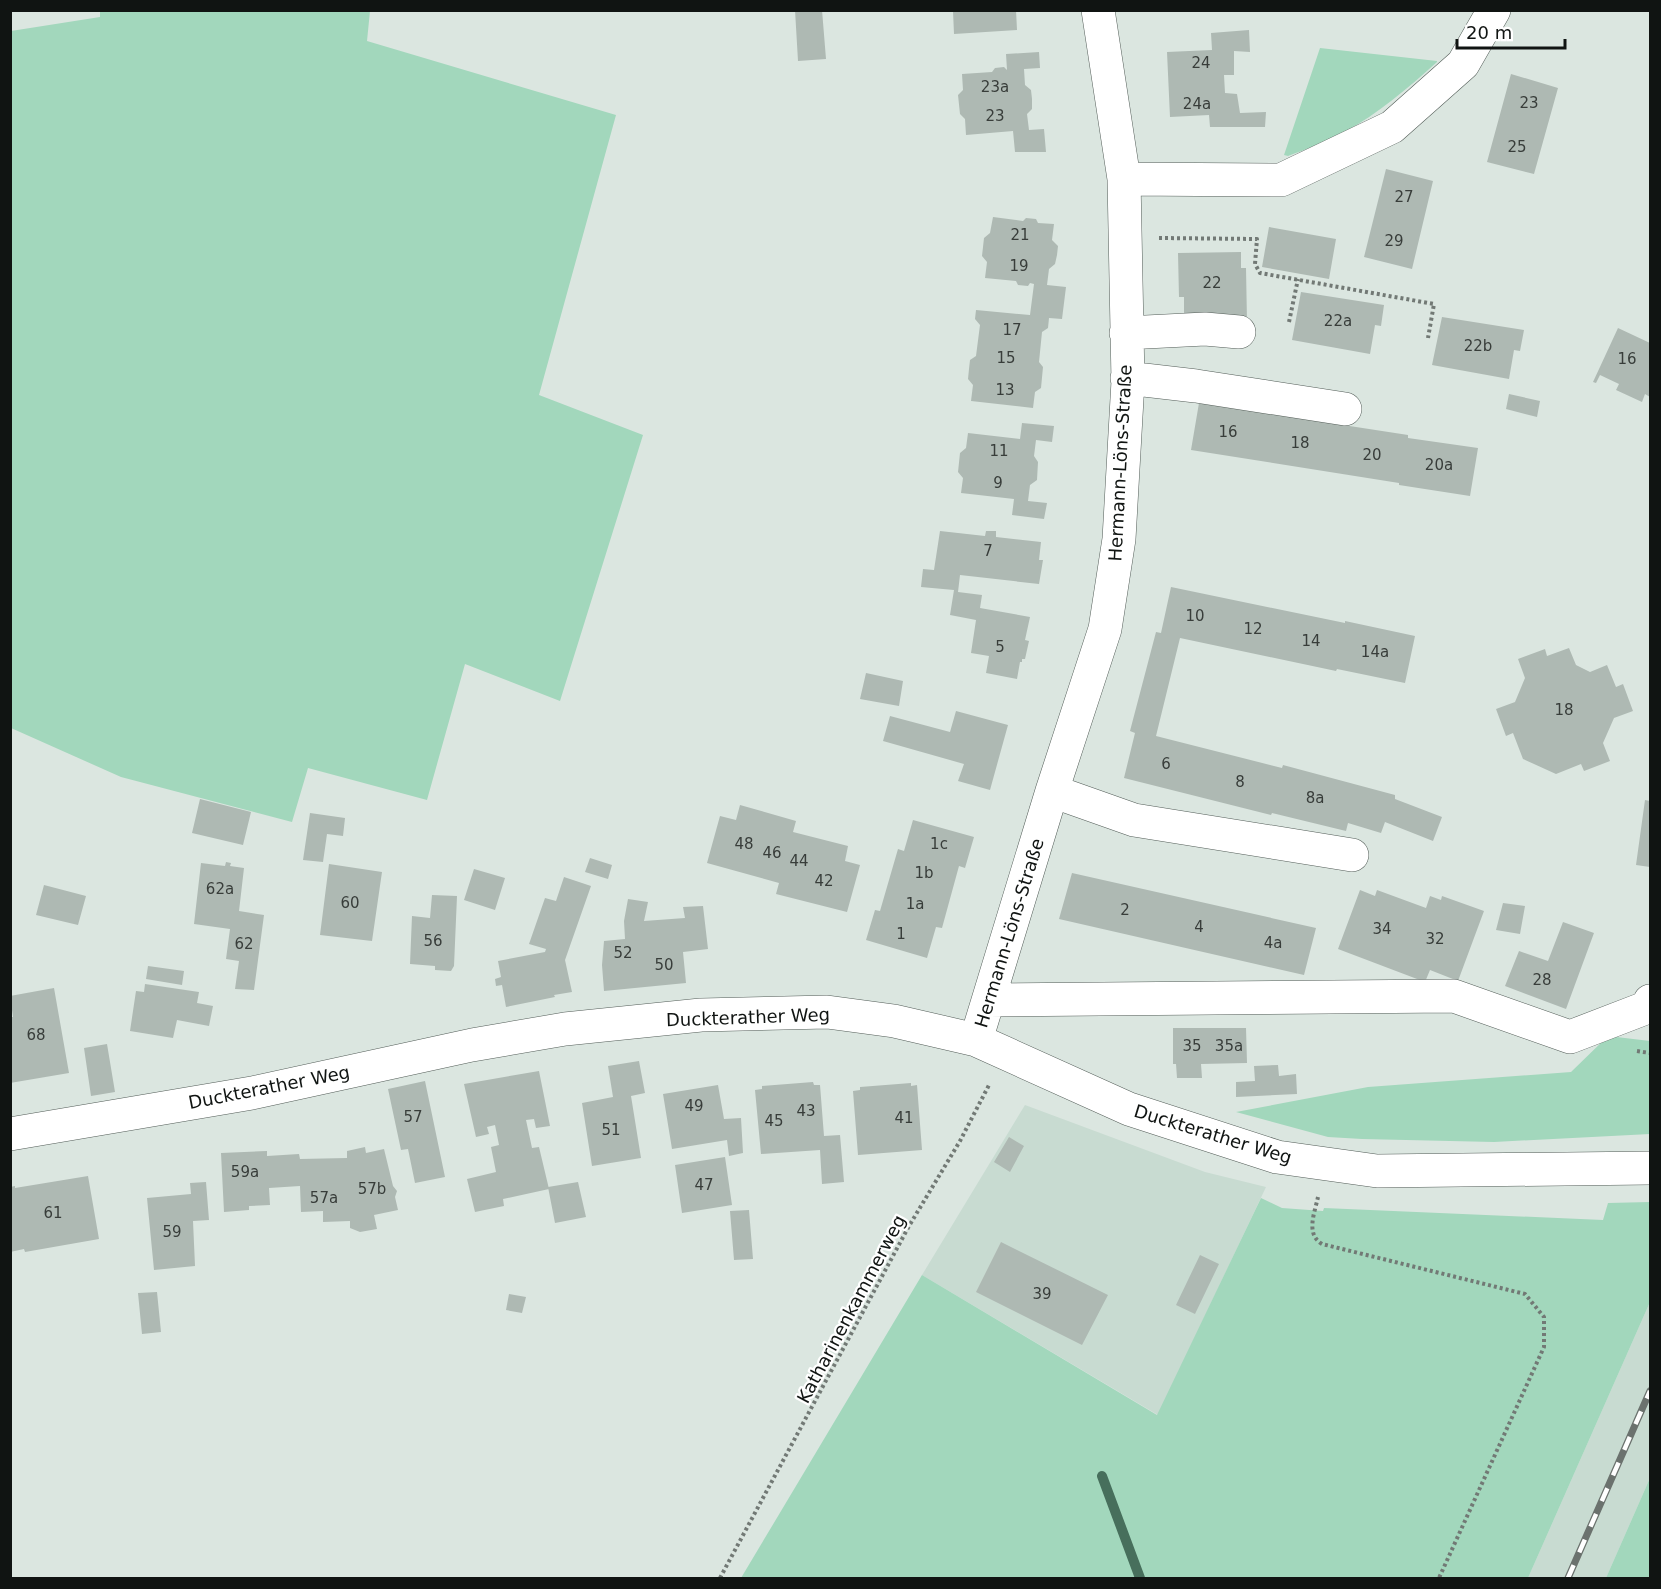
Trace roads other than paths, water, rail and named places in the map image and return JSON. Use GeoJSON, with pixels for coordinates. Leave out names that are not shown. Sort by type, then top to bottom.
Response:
{"type":"FeatureCollection","features":[{"type":"Feature","properties":{"kind":"street","name":"Hermann-Löns-Straße"},"geometry":{"type":"LineString","coordinates":[[976,1040],[1052,791],[1105,629],[1119,539],[1127,378],[1124,179],[1098,10]]}},
{"type":"Feature","properties":{"kind":"street"},"geometry":{"type":"LineString","coordinates":[[1124,179],[1281,180],[1392,127],[1463,64],[1494,10]]}},
{"type":"Feature","properties":{"kind":"street"},"geometry":{"type":"LineString","coordinates":[[1126,333],[1205,329],[1239,332]]}},
{"type":"Feature","properties":{"kind":"street"},"geometry":{"type":"LineString","coordinates":[[1127,378],[1345,409]]}},
{"type":"Feature","properties":{"kind":"street"},"geometry":{"type":"LineString","coordinates":[[1052,791],[1134,820],[1352,855]]}},
{"type":"Feature","properties":{"kind":"street"},"geometry":{"type":"LineString","coordinates":[[989,1000],[1454,996],[1570,1037],[1648,1007],[1650,1001]]}},
{"type":"Feature","properties":{"kind":"street","name":"Duckterather Weg"},"geometry":{"type":"LineString","coordinates":[[10,1134],[252,1093],[472,1045],[565,1029],[701,1015],[827,1012],[894,1021],[976,1040],[1129,1109],[1277,1156],[1377,1171],[1650,1168]]}},
{"type":"Feature","properties":{"kind":"waterway"},"geometry":{"type":"LineString","coordinates":[[1102,1476],[1140,1578]]}},
{"type":"Feature","properties":{"kind":"railway"},"geometry":{"type":"LineString","coordinates":[[1568,1578],[1650,1391]]}}]}
